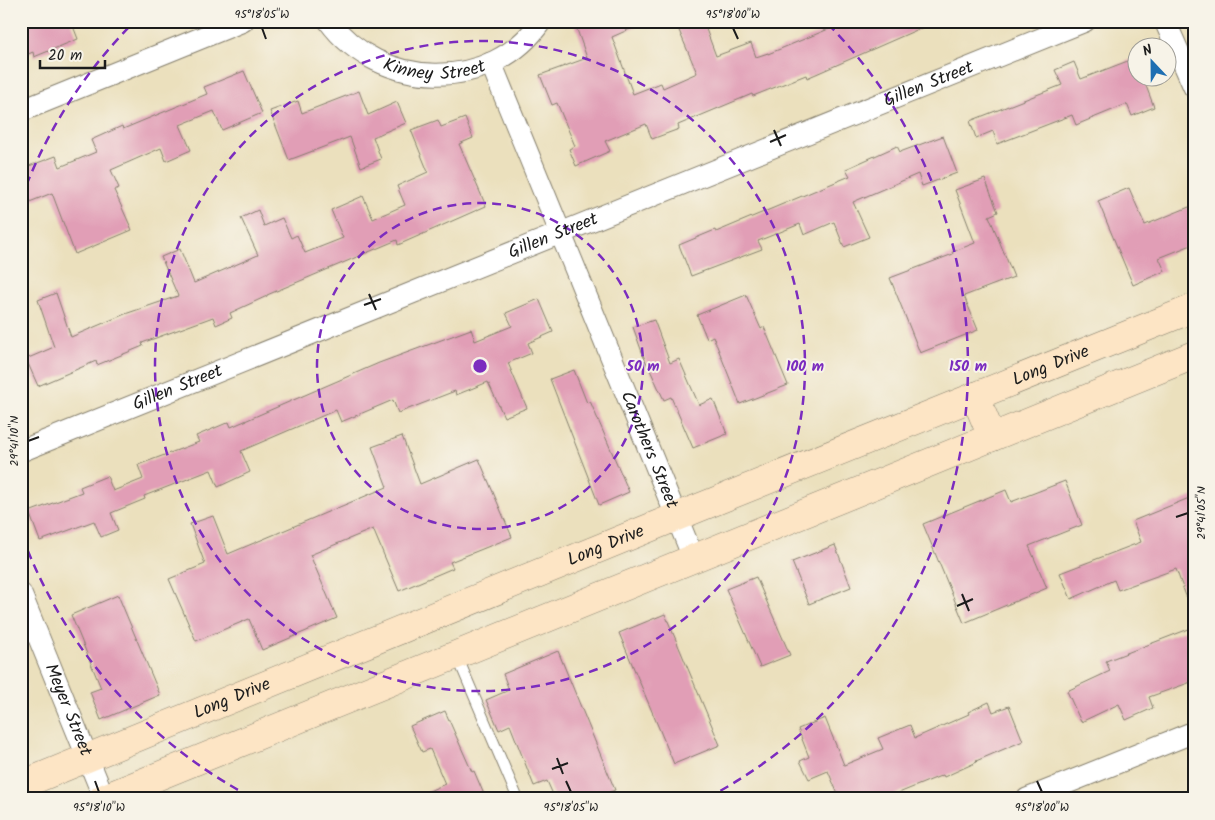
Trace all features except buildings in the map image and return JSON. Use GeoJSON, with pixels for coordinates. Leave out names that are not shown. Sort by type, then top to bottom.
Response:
{"type":"FeatureCollection","features":[{"type":"Feature","properties":{"kind":"main road","name":"Long Drive"},"geometry":{"type":"LineString","coordinates":[[21,785],[294,675],[676,517],[1194,308]]}},
{"type":"Feature","properties":{"kind":"main road"},"geometry":{"type":"LineString","coordinates":[[103,798],[1194,355]]}},
{"type":"Feature","properties":{"kind":"main road"},"geometry":{"type":"LineString","coordinates":[[975,396],[992,437]]}},
{"type":"Feature","properties":{"kind":"main road"},"geometry":{"type":"LineString","coordinates":[[294,675],[310,715]]}},
{"type":"Feature","properties":{"kind":"street"},"geometry":{"type":"LineString","coordinates":[[21,111],[242,21]]}},
{"type":"Feature","properties":{"kind":"street","name":"Kinney Street"},"geometry":{"type":"LineString","coordinates":[[329,21],[350,44],[367,56],[386,66],[428,75],[450,75],[471,71],[491,63],[524,41],[542,21]]}},
{"type":"Feature","properties":{"kind":"street","name":"Gillen Street"},"geometry":{"type":"LineString","coordinates":[[21,451],[1085,21]]}},
{"type":"Feature","properties":{"kind":"street"},"geometry":{"type":"LineString","coordinates":[[1165,21],[1194,87]]}},
{"type":"Feature","properties":{"kind":"street","name":"Carothers Street"},"geometry":{"type":"LineString","coordinates":[[491,63],[693,557]]}},
{"type":"Feature","properties":{"kind":"street","name":"Meyer Street"},"geometry":{"type":"LineString","coordinates":[[21,594],[103,798]]}},
{"type":"Feature","properties":{"kind":"street"},"geometry":{"type":"LineString","coordinates":[[1027,799],[1194,732]]}},
{"type":"Feature","properties":{"kind":"lane"},"geometry":{"type":"LineString","coordinates":[[457,655],[518,799]]}}]}
